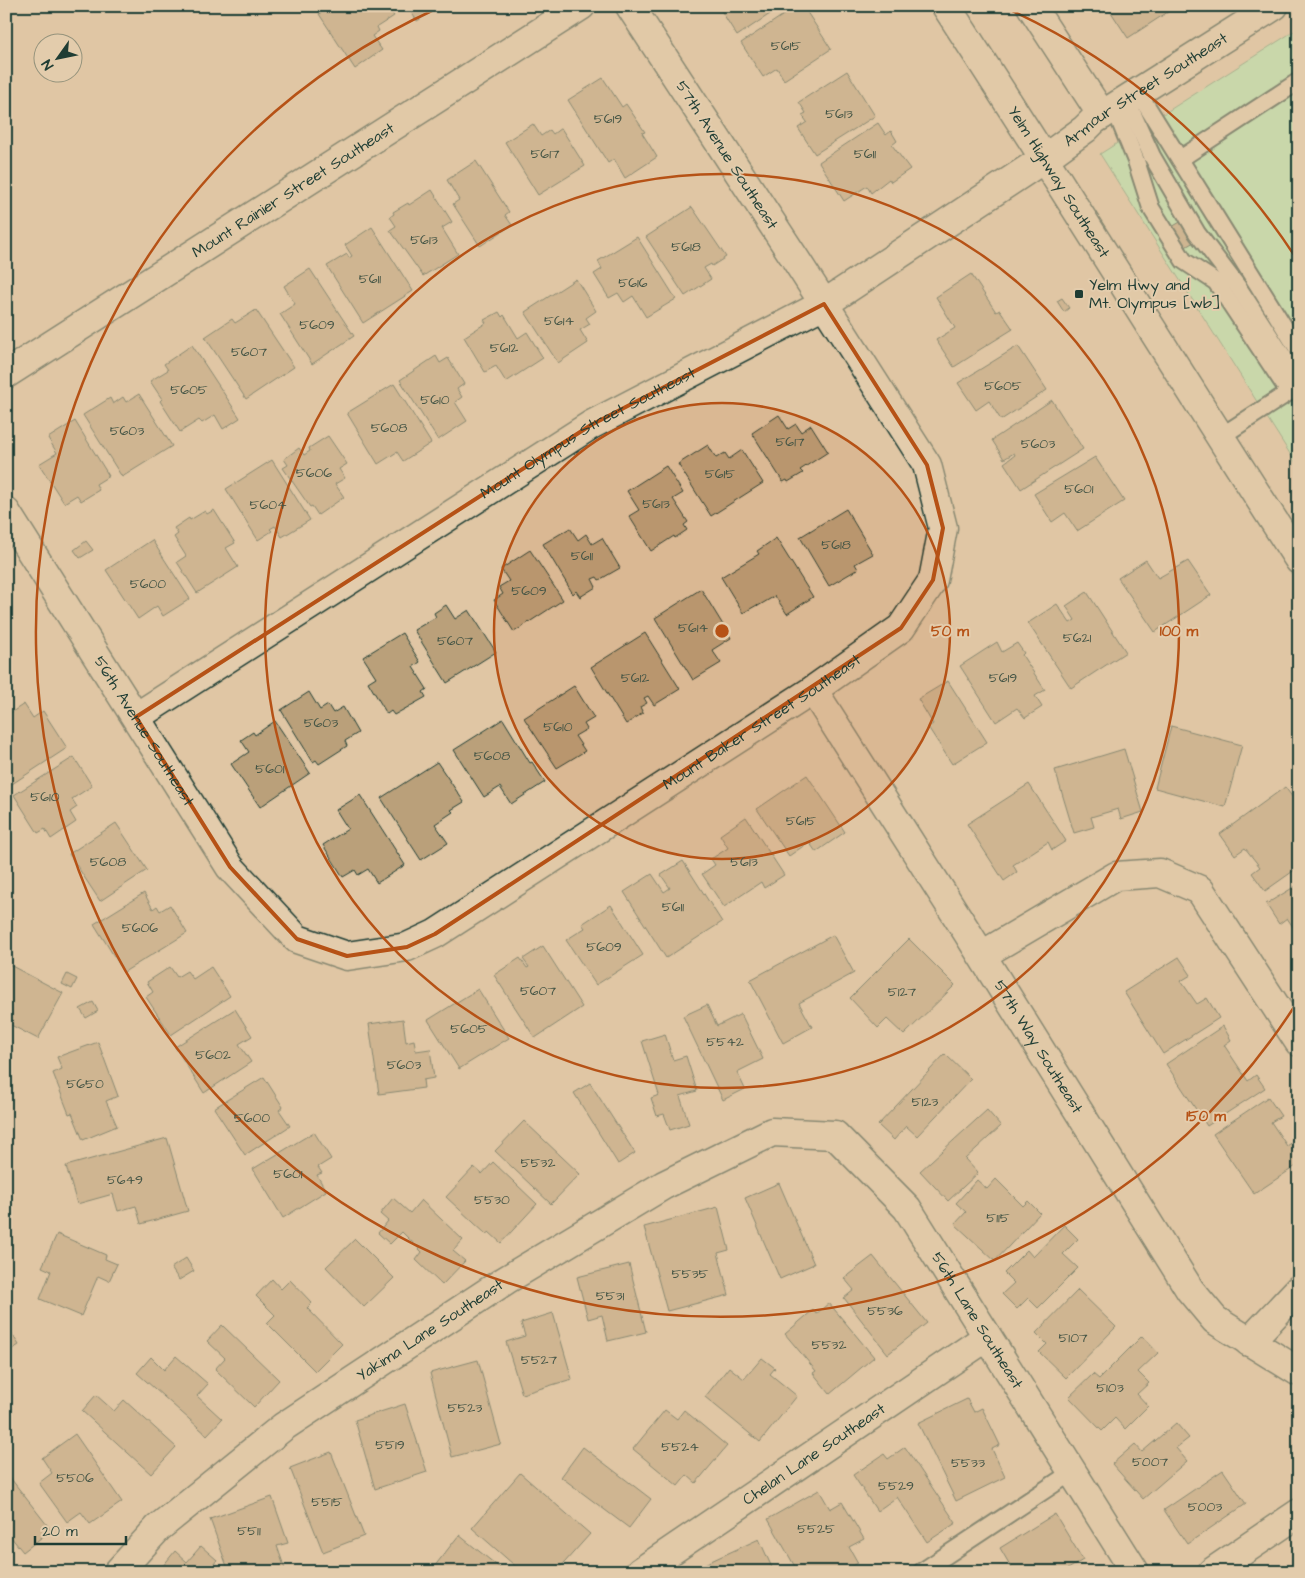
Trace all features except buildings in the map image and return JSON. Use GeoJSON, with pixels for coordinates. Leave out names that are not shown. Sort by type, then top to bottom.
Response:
{"type":"FeatureCollection","features":[{"type":"Feature","properties":{"kind":"street","name":"Mount Rainier Street Southeast"},"geometry":{"type":"LineString","coordinates":[[6,374],[581,6]]}},
{"type":"Feature","properties":{"kind":"street","name":"57th Avenue Southeast"},"geometry":{"type":"LineString","coordinates":[[630,6],[824,304]]}},
{"type":"Feature","properties":{"kind":"street","name":"Yelm Highway Southeast"},"geometry":{"type":"LineString","coordinates":[[946,6],[1045,158],[1299,560]]}},
{"type":"Feature","properties":{"kind":"street"},"geometry":{"type":"LineString","coordinates":[[1031,6],[1120,103]]}},
{"type":"Feature","properties":{"kind":"street","name":"Armour Street Southeast"},"geometry":{"type":"LineString","coordinates":[[1045,158],[1085,130],[1094,120],[1274,6]]}},
{"type":"Feature","properties":{"kind":"street","name":"Mount Olympus Street Southeast"},"geometry":{"type":"LineString","coordinates":[[136,717],[591,425],[824,304],[1045,158]]}},
{"type":"Feature","properties":{"kind":"street","name":"Mount Baker Street Southeast"},"geometry":{"type":"LineString","coordinates":[[298,939],[347,956],[408,947],[435,934],[813,690],[900,628],[932,580],[943,528],[926,465],[824,304]]}},
{"type":"Feature","properties":{"kind":"street","name":"56th Avenue Southeast"},"geometry":{"type":"LineString","coordinates":[[6,512],[230,868],[298,939]]}},
{"type":"Feature","properties":{"kind":"street","name":"57th Way Southeast"},"geometry":{"type":"LineString","coordinates":[[813,690],[982,955],[1190,1290],[1215,1320],[1299,1372]]}},
{"type":"Feature","properties":{"kind":"street"},"geometry":{"type":"LineString","coordinates":[[982,955],[1116,876],[1160,873],[1200,890],[1299,1042]]}},
{"type":"Feature","properties":{"kind":"street","name":"56th Lane Southeast"},"geometry":{"type":"LineString","coordinates":[[772,1132],[835,1135],[907,1208],[1134,1572]]}},
{"type":"Feature","properties":{"kind":"street","name":"Yakima Lane Southeast"},"geometry":{"type":"LineString","coordinates":[[118,1572],[158,1528],[283,1427],[506,1280],[664,1185],[772,1132]]}},
{"type":"Feature","properties":{"kind":"street"},"geometry":{"type":"LineString","coordinates":[[1249,1342],[1299,1288]]}},
{"type":"Feature","properties":{"kind":"street","name":"Chelan Lane Southeast"},"geometry":{"type":"LineString","coordinates":[[640,1572],[988,1337]]}},
{"type":"Feature","properties":{"kind":"street"},"geometry":{"type":"LineString","coordinates":[[1212,1572],[1299,1513]]}},
{"type":"Feature","properties":{"kind":"lane"},"geometry":{"type":"LineString","coordinates":[[1180,159],[1299,81]]}},
{"type":"Feature","properties":{"kind":"lane"},"geometry":{"type":"LineString","coordinates":[[1120,103],[1180,159],[1299,351]]}},
{"type":"Feature","properties":{"kind":"lane"},"geometry":{"type":"LineString","coordinates":[[1120,103],[1151,208],[1184,261],[1216,282],[1295,386]]}},
{"type":"Feature","properties":{"kind":"lane"},"geometry":{"type":"LineString","coordinates":[[1120,103],[1197,233],[1238,287],[1295,386]]}},
{"type":"Feature","properties":{"kind":"lane"},"geometry":{"type":"LineString","coordinates":[[1220,437],[1295,386]]}},
{"type":"Feature","properties":{"kind":"lane"},"geometry":{"type":"LineString","coordinates":[[921,1572],[1072,1472]]}},
{"type":"Feature","properties":{"kind":"highlighted area"},"geometry":{"type":"Polygon","coordinates":[[[824,304],[927,465],[943,528],[933,580],[901,628],[435,934],[407,947],[347,956],[297,939],[230,867],[136,717],[591,425],[824,304]]]}},
{"type":"Feature","properties":{"kind":"green space"},"geometry":{"type":"Polygon","coordinates":[[[1299,28],[1299,468],[1100,154],[1299,28]]]}},
{"type":"Feature","properties":{"kind":"place","name":"Yelm Hwy and Mt. Olympus [wb]"},"geometry":{"type":"Point","coordinates":[1079,294]}}]}
